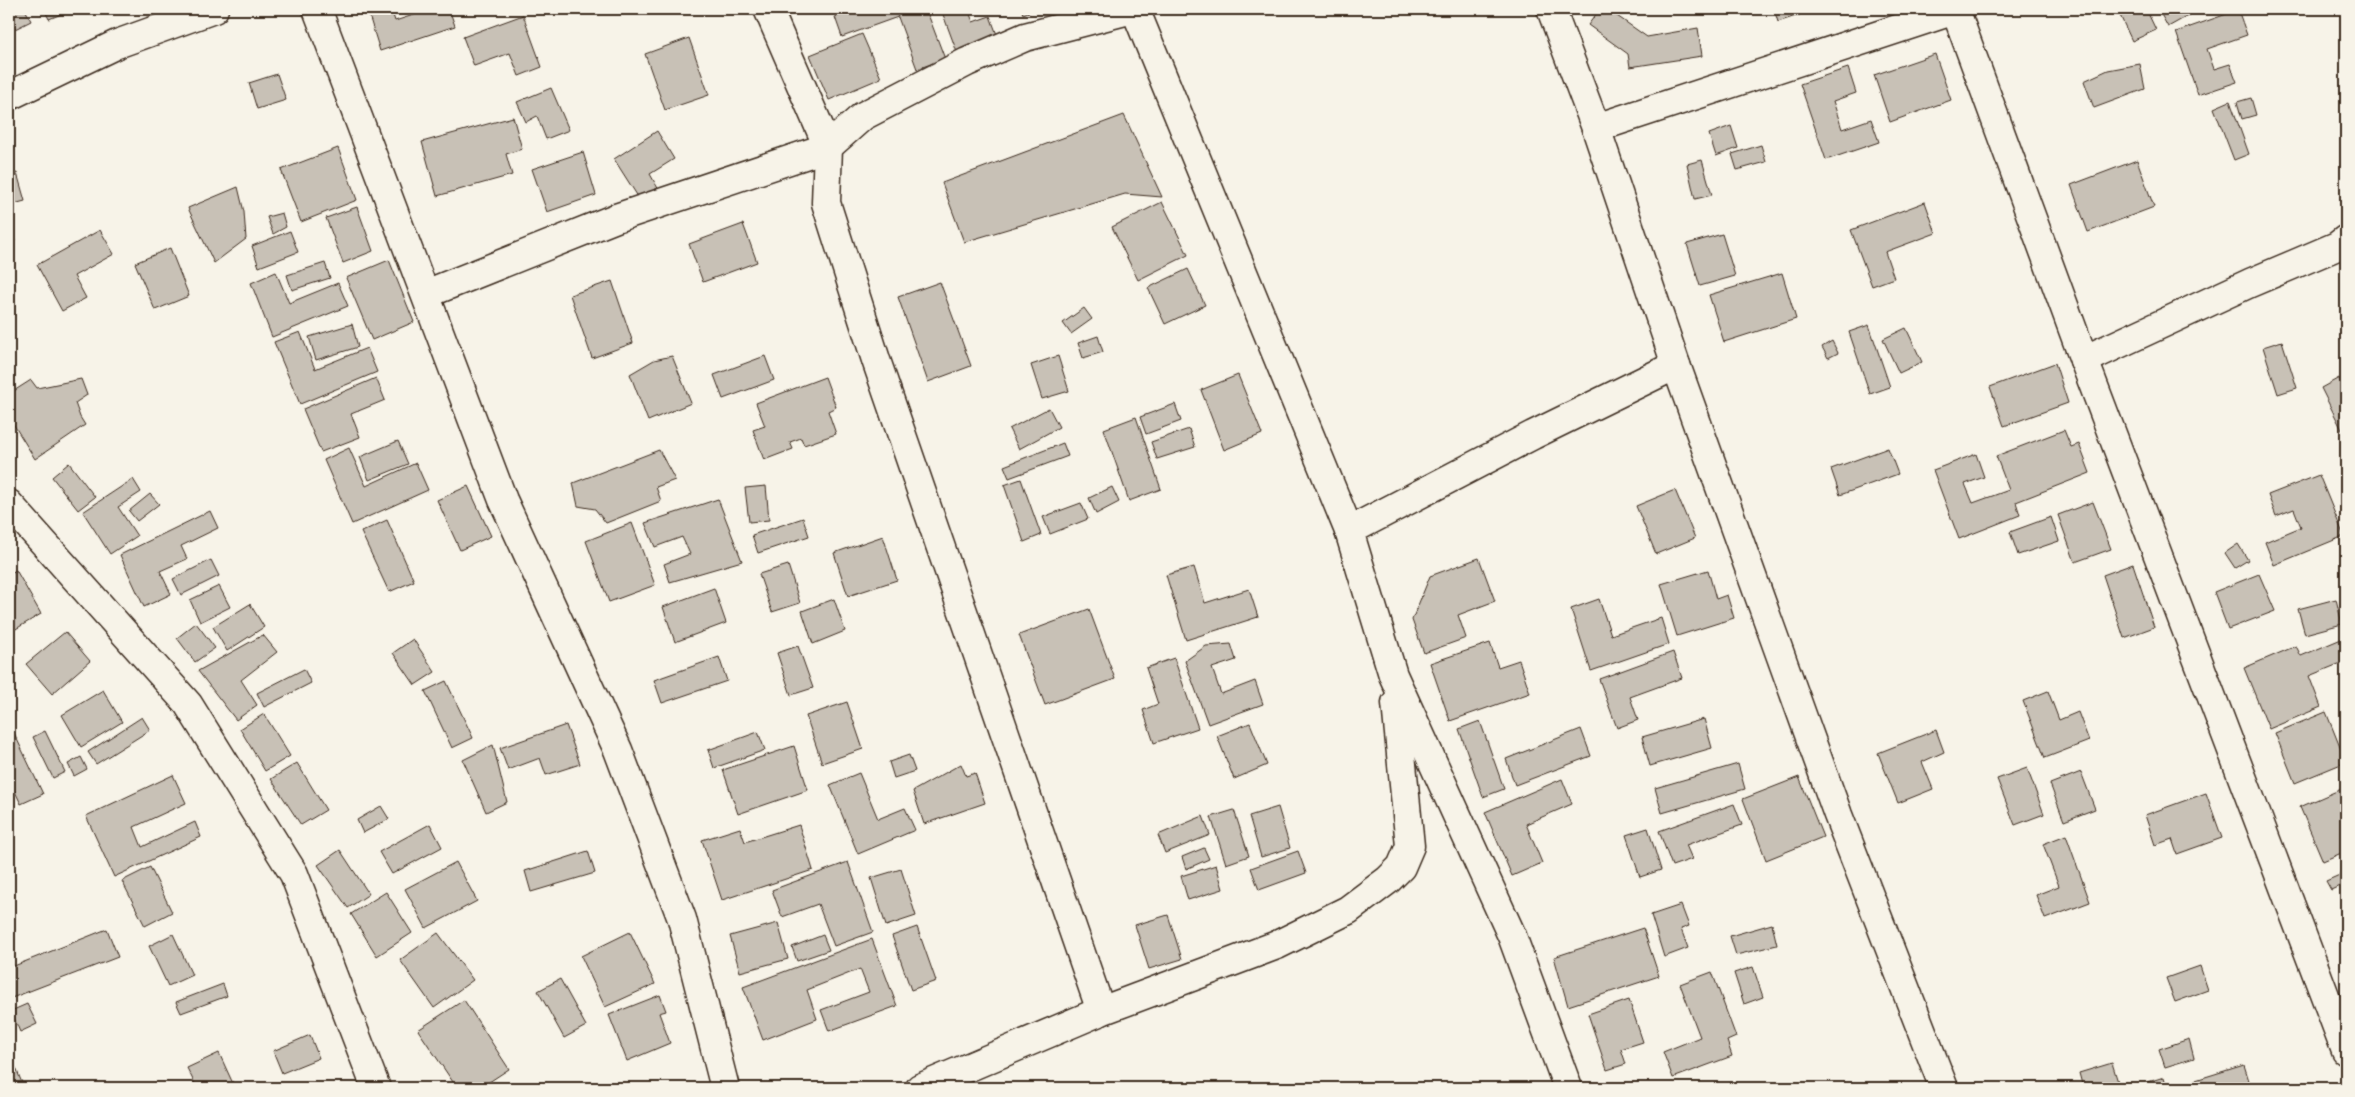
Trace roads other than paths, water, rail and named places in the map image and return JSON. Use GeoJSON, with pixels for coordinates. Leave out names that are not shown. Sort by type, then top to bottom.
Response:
{"type":"FeatureCollection","features":[{"type":"Feature","properties":{"kind":"street"},"geometry":{"type":"LineString","coordinates":[[9,96],[116,44],[214,9]]}},
{"type":"Feature","properties":{"kind":"street"},"geometry":{"type":"LineString","coordinates":[[317,9],[503,500],[618,750],[682,919],[725,1088]]}},
{"type":"Feature","properties":{"kind":"street"},"geometry":{"type":"LineString","coordinates":[[768,9],[828,147],[826,203],[879,369],[1101,1011]]}},
{"type":"Feature","properties":{"kind":"street"},"geometry":{"type":"LineString","coordinates":[[426,294],[616,218],[828,147],[863,116],[967,62],[1025,37],[1134,9],[1349,531],[1393,675],[1512,936],[1568,1088]]}},
{"type":"Feature","properties":{"kind":"street"},"geometry":{"type":"LineString","coordinates":[[1551,9],[1596,128],[1676,365],[1838,814],[1944,1088]]}},
{"type":"Feature","properties":{"kind":"street"},"geometry":{"type":"LineString","coordinates":[[1596,128],[1955,9],[2084,360],[2346,1051]]}},
{"type":"Feature","properties":{"kind":"street"},"geometry":{"type":"LineString","coordinates":[[2084,360],[2337,246],[2346,238]]}},
{"type":"Feature","properties":{"kind":"street"},"geometry":{"type":"LineString","coordinates":[[1349,531],[1533,435],[1676,365]]}},
{"type":"Feature","properties":{"kind":"street"},"geometry":{"type":"LineString","coordinates":[[9,504],[188,704],[294,874],[376,1088]]}},
{"type":"Feature","properties":{"kind":"street"},"geometry":{"type":"LineString","coordinates":[[920,1088],[1101,1011],[1277,945],[1348,910],[1388,880],[1401,867],[1410,846],[1403,758],[1393,675]]}}]}
